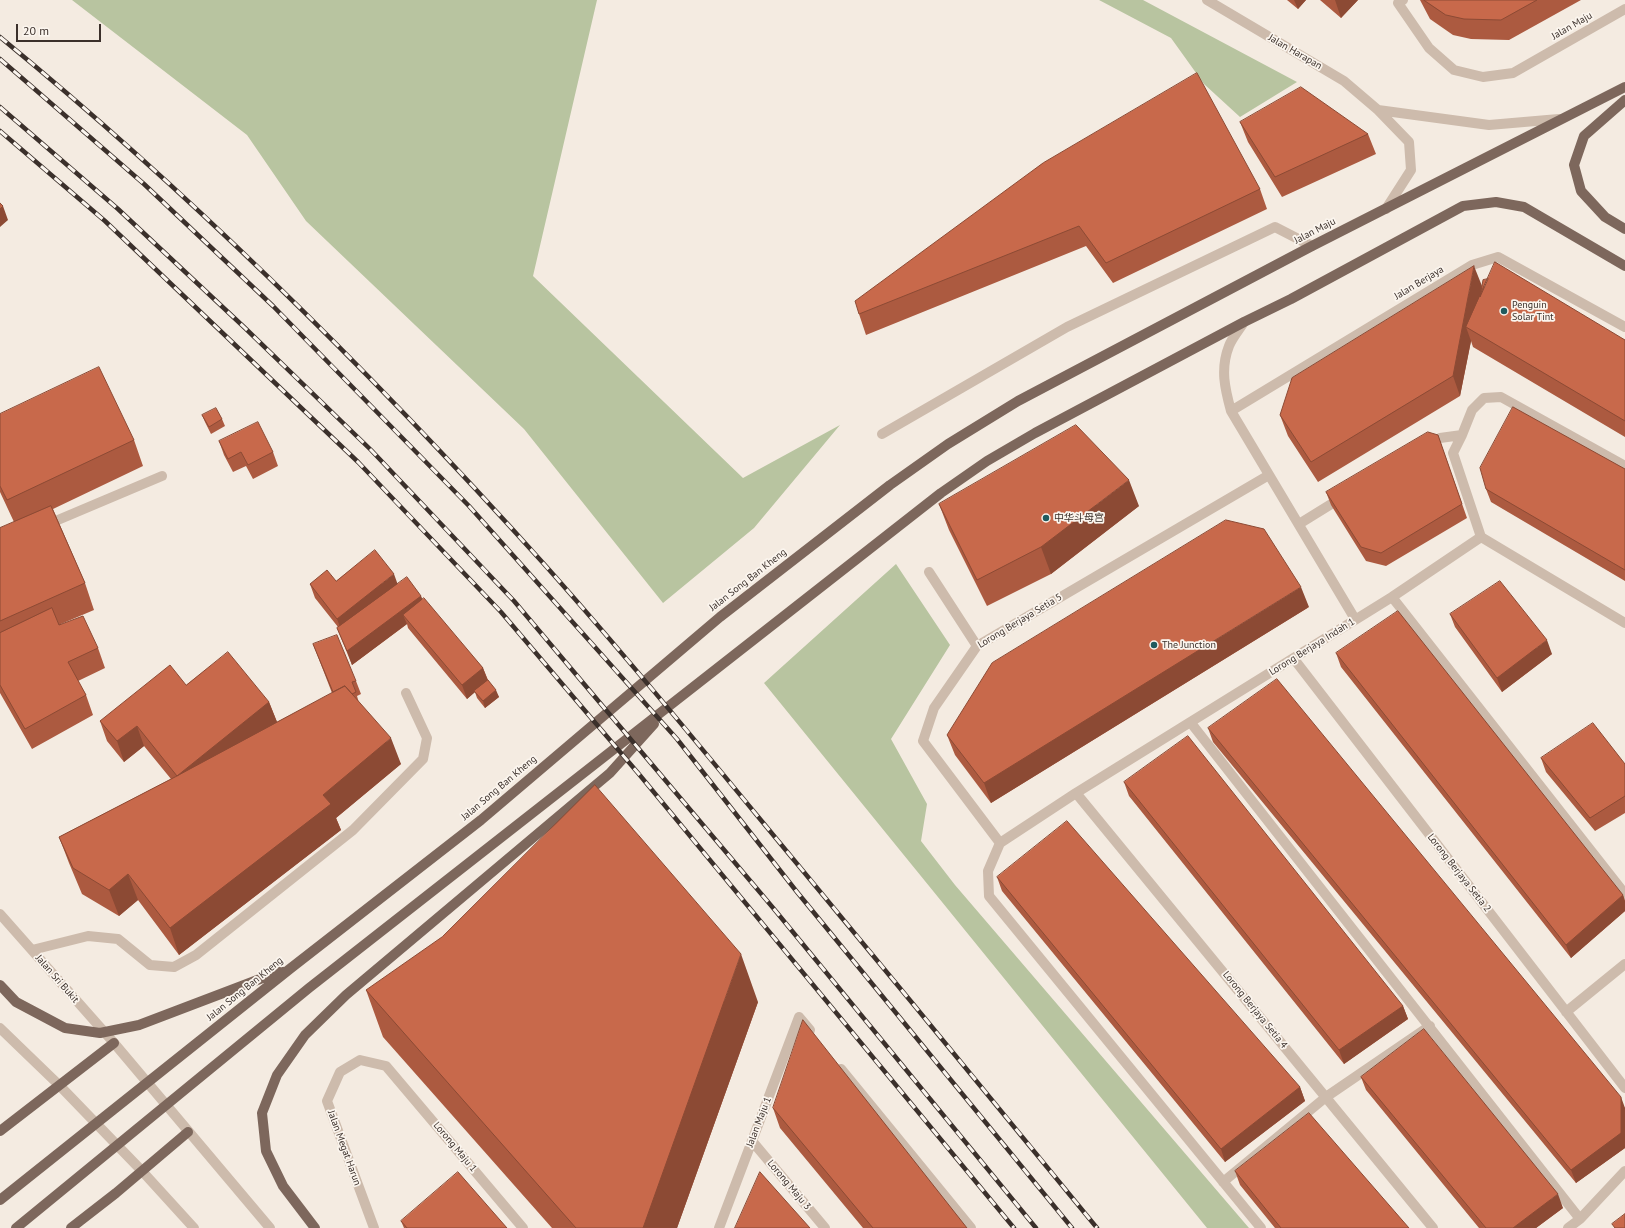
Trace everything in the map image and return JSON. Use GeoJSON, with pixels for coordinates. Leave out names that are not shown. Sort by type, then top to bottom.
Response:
{"type":"FeatureCollection","features":[{"type":"Feature","properties":{"kind":"main road","name":"Jalan Maju"},"geometry":{"type":"LineString","coordinates":[[1018,400],[1312,246],[1559,119],[1625,87]]}},
{"type":"Feature","properties":{"kind":"main road"},"geometry":{"type":"LineString","coordinates":[[1625,100],[1584,136],[1574,165],[1581,191],[1605,217],[1625,228]]}},
{"type":"Feature","properties":{"kind":"main road"},"geometry":{"type":"LineString","coordinates":[[16,1228],[309,988],[941,493],[987,461],[1035,433],[1244,322],[1291,299],[1463,206],[1496,202],[1524,207],[1625,266]]}},
{"type":"Feature","properties":{"kind":"main road","name":"Jalan Song Ban Kheng"},"geometry":{"type":"LineString","coordinates":[[0,1200],[291,968],[481,820],[738,602],[890,485],[948,444],[1018,400]]}},
{"type":"Feature","properties":{"kind":"main road"},"geometry":{"type":"LineString","coordinates":[[315,1228],[283,1186],[266,1151],[262,1113],[277,1075],[305,1035],[346,995],[610,773],[674,702]]}},
{"type":"Feature","properties":{"kind":"main road"},"geometry":{"type":"LineString","coordinates":[[0,985],[16,1002],[65,1028],[100,1033],[139,1025],[291,968]]}},
{"type":"Feature","properties":{"kind":"main road"},"geometry":{"type":"LineString","coordinates":[[0,1131],[114,1043]]}},
{"type":"Feature","properties":{"kind":"main road"},"geometry":{"type":"LineString","coordinates":[[71,1228],[188,1132]]}},
{"type":"Feature","properties":{"kind":"street","name":"Jalan Harapan"},"geometry":{"type":"LineString","coordinates":[[1207,0],[1344,81],[1378,110],[1408,142],[1411,170],[1386,209]]}},
{"type":"Feature","properties":{"kind":"street","name":"Jalan Maju"},"geometry":{"type":"LineString","coordinates":[[1400,2],[1428,48],[1454,70],[1483,77],[1513,73],[1625,9]]}},
{"type":"Feature","properties":{"kind":"street"},"geometry":{"type":"LineString","coordinates":[[1378,110],[1489,125],[1559,119]]}},
{"type":"Feature","properties":{"kind":"street"},"geometry":{"type":"LineString","coordinates":[[882,434],[1067,327],[1275,228],[1312,246]]}},
{"type":"Feature","properties":{"kind":"street","name":"Jalan Berjaya"},"geometry":{"type":"LineString","coordinates":[[1231,411],[1472,265],[1498,257],[1625,327]]}},
{"type":"Feature","properties":{"kind":"street"},"geometry":{"type":"LineString","coordinates":[[1244,322],[1229,346],[1225,361],[1224,382],[1231,411],[1355,620]]}},
{"type":"Feature","properties":{"kind":"street"},"geometry":{"type":"LineString","coordinates":[[1625,466],[1501,397],[1484,398],[1472,410],[1453,453],[1481,537],[1625,623]]}},
{"type":"Feature","properties":{"kind":"street"},"geometry":{"type":"LineString","coordinates":[[1420,450],[1440,438],[1462,435]]}},
{"type":"Feature","properties":{"kind":"street","name":"Lorong Berjaya Setia 5"},"geometry":{"type":"LineString","coordinates":[[1000,843],[923,741],[934,708],[977,646],[1269,475]]}},
{"type":"Feature","properties":{"kind":"street"},"geometry":{"type":"LineString","coordinates":[[37,529],[162,476]]}},
{"type":"Feature","properties":{"kind":"street"},"geometry":{"type":"LineString","coordinates":[[1299,524],[1352,491]]}},
{"type":"Feature","properties":{"kind":"street","name":"Lorong Berjaya Indah 1"},"geometry":{"type":"LineString","coordinates":[[1000,843],[1076,793],[1392,597],[1481,537]]}},
{"type":"Feature","properties":{"kind":"street"},"geometry":{"type":"LineString","coordinates":[[929,572],[977,646]]}},
{"type":"Feature","properties":{"kind":"street"},"geometry":{"type":"LineString","coordinates":[[1392,597],[1625,894]]}},
{"type":"Feature","properties":{"kind":"street","name":"Lorong Berjaya Setia 2"},"geometry":{"type":"LineString","coordinates":[[1294,659],[1625,1088]]}},
{"type":"Feature","properties":{"kind":"street"},"geometry":{"type":"LineString","coordinates":[[32,950],[88,936],[118,940],[150,965],[174,967],[196,955],[353,830],[423,760],[427,738],[406,693]]}},
{"type":"Feature","properties":{"kind":"street"},"geometry":{"type":"LineString","coordinates":[[1191,723],[1580,1219]]}},
{"type":"Feature","properties":{"kind":"street","name":"Lorong Berjaya Setia 4"},"geometry":{"type":"LineString","coordinates":[[1076,793],[1433,1228]]}},
{"type":"Feature","properties":{"kind":"street"},"geometry":{"type":"LineString","coordinates":[[1000,843],[988,871],[989,896],[1261,1228]]}},
{"type":"Feature","properties":{"kind":"street","name":"Jalan Sri Bukit"},"geometry":{"type":"LineString","coordinates":[[0,914],[114,1043],[188,1132]]}},
{"type":"Feature","properties":{"kind":"street"},"geometry":{"type":"LineString","coordinates":[[1566,1012],[1625,964]]}},
{"type":"Feature","properties":{"kind":"street","name":"Jalan Maju 1"},"geometry":{"type":"LineString","coordinates":[[719,1228],[799,1016],[818,1041]]}},
{"type":"Feature","properties":{"kind":"street"},"geometry":{"type":"LineString","coordinates":[[1223,1182],[1326,1098],[1430,1026]]}},
{"type":"Feature","properties":{"kind":"street"},"geometry":{"type":"LineString","coordinates":[[0,1028],[59,1085],[142,1170],[194,1228]]}},
{"type":"Feature","properties":{"kind":"street"},"geometry":{"type":"LineString","coordinates":[[833,1059],[971,1228]]}},
{"type":"Feature","properties":{"kind":"street","name":"Jalan Megat Harun"},"geometry":{"type":"LineString","coordinates":[[374,1228],[327,1101],[340,1072],[360,1060],[386,1066]]}},
{"type":"Feature","properties":{"kind":"street","name":"Lorong Maju 1"},"geometry":{"type":"LineString","coordinates":[[386,1066],[523,1228]]}},
{"type":"Feature","properties":{"kind":"street"},"geometry":{"type":"LineString","coordinates":[[188,1132],[270,1228]]}},
{"type":"Feature","properties":{"kind":"street","name":"Lorong Maju 3"},"geometry":{"type":"LineString","coordinates":[[752,1142],[825,1228]]}},
{"type":"Feature","properties":{"kind":"street"},"geometry":{"type":"LineString","coordinates":[[1568,1228],[1580,1219],[1625,1171]]}},
{"type":"Feature","properties":{"kind":"green space"},"geometry":{"type":"Polygon","coordinates":[[[72,0],[597,0],[533,276],[743,478],[840,425],[754,528],[663,603],[524,429],[306,221],[247,135],[72,0]]]}},
{"type":"Feature","properties":{"kind":"green space"},"geometry":{"type":"Polygon","coordinates":[[[1099,0],[1143,0],[1297,82],[1240,117],[1204,84],[1171,38],[1099,0]]]}},
{"type":"Feature","properties":{"kind":"green space"},"geometry":{"type":"Polygon","coordinates":[[[896,564],[950,645],[891,739],[927,804],[921,841],[955,885],[1249,1228],[1207,1228],[764,683],[896,564]]]}},
{"type":"Feature","properties":{"kind":"building"},"geometry":{"type":"Polygon","coordinates":[[[1424,0],[1537,0],[1501,20],[1464,19],[1446,15],[1424,0]]]}},
{"type":"Feature","properties":{"kind":"building"},"geometry":{"type":"Polygon","coordinates":[[[1197,73],[1260,189],[1106,263],[1079,226],[859,314],[855,301],[1043,163],[1197,73]]]}},
{"type":"Feature","properties":{"kind":"building"},"geometry":{"type":"Polygon","coordinates":[[[1301,87],[1368,134],[1275,177],[1240,122],[1301,87]]]}},
{"type":"Feature","properties":{"kind":"building"},"geometry":{"type":"Polygon","coordinates":[[[1495,262],[1625,340],[1625,421],[1466,327],[1495,262]]]}},
{"type":"Feature","properties":{"kind":"building"},"geometry":{"type":"Polygon","coordinates":[[[1474,266],[1453,376],[1311,462],[1280,415],[1292,378],[1474,266]]]}},
{"type":"Feature","properties":{"kind":"building"},"geometry":{"type":"Polygon","coordinates":[[[1488,279],[1480,297],[1483,280],[1488,279]]]}},
{"type":"Feature","properties":{"kind":"building"},"geometry":{"type":"Polygon","coordinates":[[[99,367],[134,440],[7,500],[0,486],[0,414],[99,367]]]}},
{"type":"Feature","properties":{"kind":"building"},"geometry":{"type":"Polygon","coordinates":[[[1513,407],[1625,469],[1625,570],[1486,489],[1480,468],[1513,407]]]}},
{"type":"Feature","properties":{"kind":"building"},"geometry":{"type":"Polygon","coordinates":[[[216,408],[222,419],[209,427],[202,415],[216,408]]]}},
{"type":"Feature","properties":{"kind":"building"},"geometry":{"type":"Polygon","coordinates":[[[258,422],[273,452],[248,465],[241,452],[228,459],[219,441],[258,422]]]}},
{"type":"Feature","properties":{"kind":"building","name":"中华斗母宫"},"geometry":{"type":"Polygon","coordinates":[[[1076,425],[1129,480],[1041,547],[977,580],[939,504],[1076,425]]]}},
{"type":"Feature","properties":{"kind":"building"},"geometry":{"type":"Polygon","coordinates":[[[1428,432],[1438,435],[1462,504],[1381,553],[1361,547],[1326,492],[1428,432]]]}},
{"type":"Feature","properties":{"kind":"building"},"geometry":{"type":"Polygon","coordinates":[[[51,506],[85,583],[0,621],[0,528],[51,506]]]}},
{"type":"Feature","properties":{"kind":"building","name":"The Junction"},"geometry":{"type":"Polygon","coordinates":[[[1226,520],[1264,529],[1301,587],[984,783],[947,735],[992,663],[1226,520]]]}},
{"type":"Feature","properties":{"kind":"building"},"geometry":{"type":"Polygon","coordinates":[[[375,550],[394,574],[337,619],[310,584],[327,570],[336,581],[375,550]]]}},
{"type":"Feature","properties":{"kind":"building"},"geometry":{"type":"Polygon","coordinates":[[[407,577],[421,596],[347,651],[337,628],[407,577]]]}},
{"type":"Feature","properties":{"kind":"building"},"geometry":{"type":"Polygon","coordinates":[[[1500,581],[1547,640],[1497,678],[1450,614],[1500,581]]]}},
{"type":"Feature","properties":{"kind":"building"},"geometry":{"type":"Polygon","coordinates":[[[424,598],[483,668],[462,685],[403,615],[424,598]]]}},
{"type":"Feature","properties":{"kind":"building"},"geometry":{"type":"Polygon","coordinates":[[[52,608],[59,625],[83,616],[98,648],[68,662],[86,695],[25,729],[0,685],[0,633],[52,608]]]}},
{"type":"Feature","properties":{"kind":"building"},"geometry":{"type":"Polygon","coordinates":[[[1398,611],[1623,895],[1566,945],[1336,653],[1398,611]]]}},
{"type":"Feature","properties":{"kind":"building"},"geometry":{"type":"Polygon","coordinates":[[[337,635],[356,681],[352,682],[356,692],[352,694],[345,686],[333,692],[313,644],[337,635]]]}},
{"type":"Feature","properties":{"kind":"building"},"geometry":{"type":"Polygon","coordinates":[[[228,652],[269,702],[177,776],[137,726],[117,741],[100,721],[170,665],[186,685],[228,652]]]}},
{"type":"Feature","properties":{"kind":"building"},"geometry":{"type":"Polygon","coordinates":[[[1277,679],[1621,1097],[1621,1133],[1571,1170],[1208,728],[1277,679]]]}},
{"type":"Feature","properties":{"kind":"building"},"geometry":{"type":"Polygon","coordinates":[[[488,680],[496,690],[483,701],[474,691],[488,680]]]}},
{"type":"Feature","properties":{"kind":"building"},"geometry":{"type":"Polygon","coordinates":[[[345,686],[391,738],[323,795],[331,804],[170,928],[128,874],[109,890],[73,868],[59,837],[345,686]]]}},
{"type":"Feature","properties":{"kind":"building"},"geometry":{"type":"Polygon","coordinates":[[[1593,723],[1625,764],[1625,796],[1590,818],[1541,758],[1593,723]]]}},
{"type":"Feature","properties":{"kind":"building"},"geometry":{"type":"Polygon","coordinates":[[[1188,736],[1403,1006],[1339,1050],[1124,782],[1188,736]]]}},
{"type":"Feature","properties":{"kind":"building"},"geometry":{"type":"Polygon","coordinates":[[[595,785],[741,954],[643,1228],[576,1228],[366,990],[442,937],[595,785]]]}},
{"type":"Feature","properties":{"kind":"building"},"geometry":{"type":"Polygon","coordinates":[[[1067,821],[1300,1087],[1221,1149],[997,877],[1067,821]]]}},
{"type":"Feature","properties":{"kind":"building"},"geometry":{"type":"Polygon","coordinates":[[[803,1020],[967,1228],[873,1228],[773,1108],[803,1020]]]}},
{"type":"Feature","properties":{"kind":"building"},"geometry":{"type":"Polygon","coordinates":[[[1424,1029],[1558,1194],[1513,1228],[1486,1228],[1361,1077],[1424,1029]]]}},
{"type":"Feature","properties":{"kind":"building"},"geometry":{"type":"Polygon","coordinates":[[[1309,1113],[1409,1228],[1281,1228],[1235,1171],[1309,1113]]]}},
{"type":"Feature","properties":{"kind":"building"},"geometry":{"type":"Polygon","coordinates":[[[458,1172],[507,1228],[407,1228],[401,1221],[458,1172]]]}},
{"type":"Feature","properties":{"kind":"building"},"geometry":{"type":"Polygon","coordinates":[[[760,1172],[810,1228],[735,1228],[760,1172]]]}},
{"type":"Feature","properties":{"kind":"building"},"geometry":{"type":"Polygon","coordinates":[[[1625,1214],[1625,1228],[1615,1228],[1612,1224],[1625,1214]]]}},
{"type":"Feature","properties":{"kind":"railway"},"geometry":{"type":"LineString","coordinates":[[0,37],[144,160],[213,224],[349,357],[480,494],[572,595],[653,690],[1097,1228]]}},
{"type":"Feature","properties":{"kind":"railway"},"geometry":{"type":"LineString","coordinates":[[0,59],[144,184],[273,306],[469,506],[677,739],[797,892],[1072,1228]]}},
{"type":"Feature","properties":{"kind":"railway"},"geometry":{"type":"LineString","coordinates":[[0,107],[118,209],[245,328],[371,450],[514,601],[774,909],[1036,1228]]}},
{"type":"Feature","properties":{"kind":"railway"},"geometry":{"type":"LineString","coordinates":[[0,131],[105,221],[358,462],[501,612],[638,773],[1014,1228]]}},
{"type":"Feature","properties":{"kind":"place","name":"Penguin Solar Tint"},"geometry":{"type":"Point","coordinates":[1504,311]}},
{"type":"Feature","properties":{"kind":"place","name":"中华斗母宫"},"geometry":{"type":"Point","coordinates":[1046,518]}},
{"type":"Feature","properties":{"kind":"place","name":"The Junction"},"geometry":{"type":"Point","coordinates":[1154,645]}}]}
